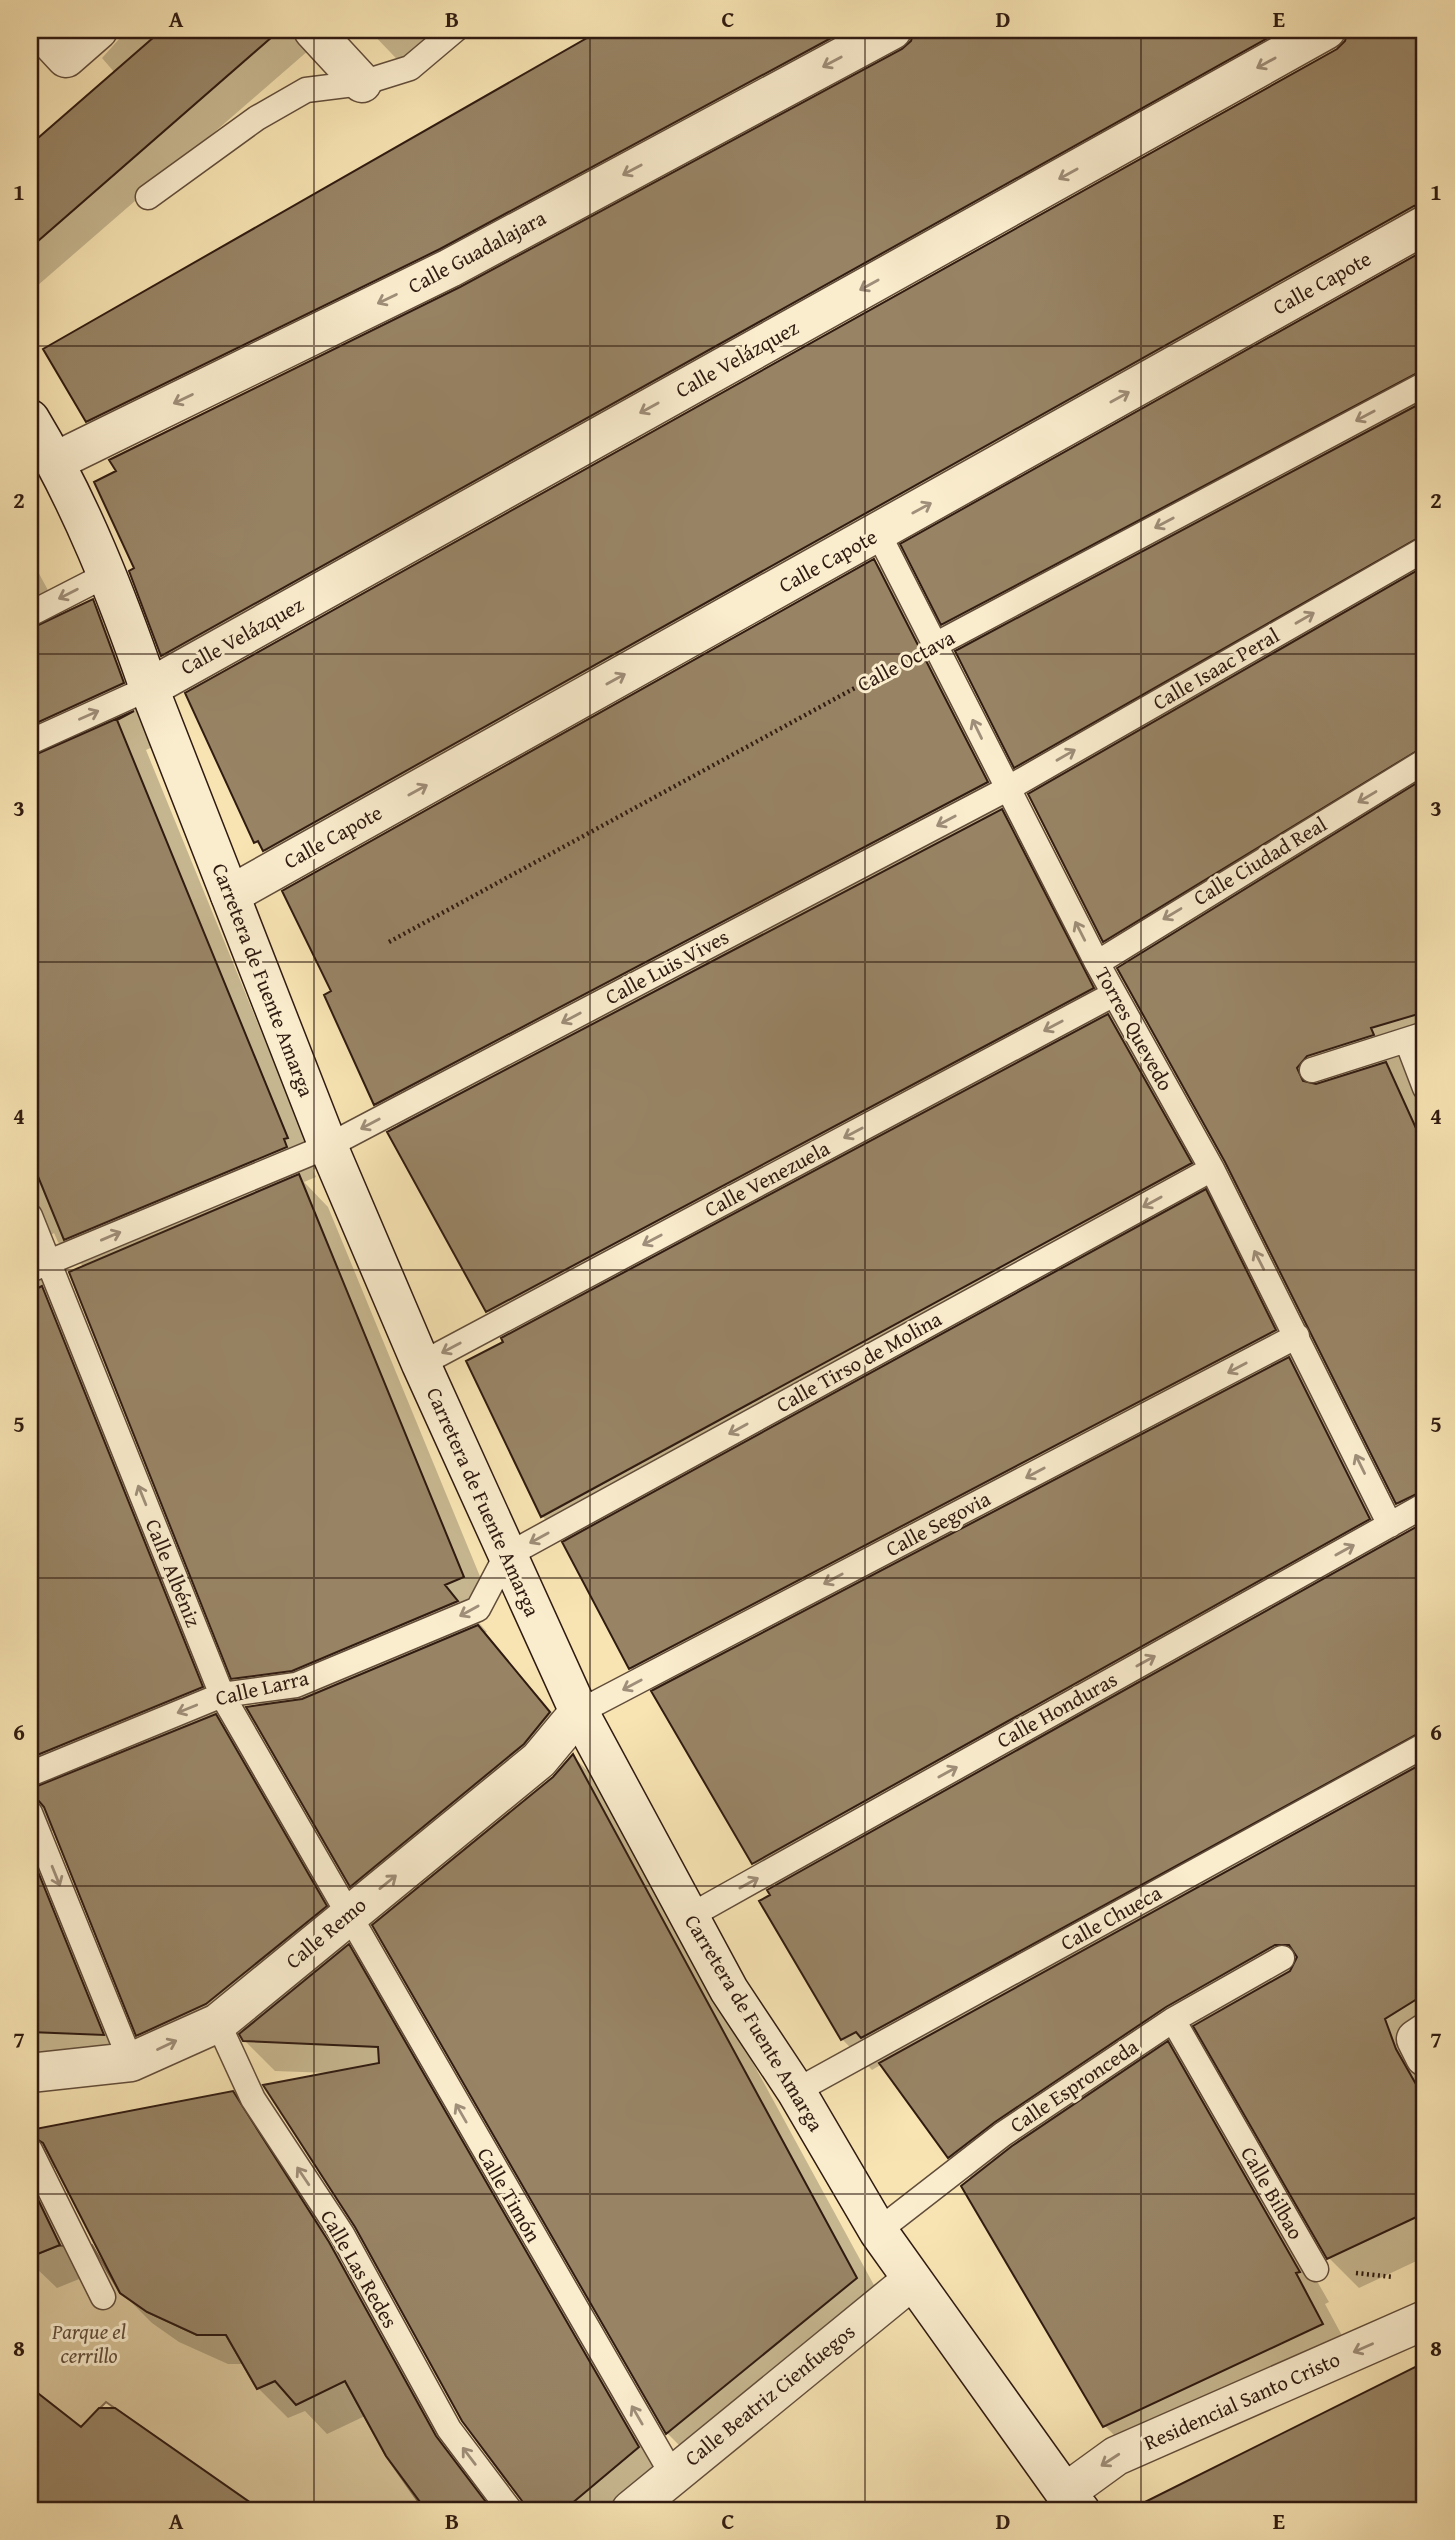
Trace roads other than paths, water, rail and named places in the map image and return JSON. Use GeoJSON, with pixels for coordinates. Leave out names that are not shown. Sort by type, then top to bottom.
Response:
{"type":"FeatureCollection","features":[{"type":"Feature","properties":{"kind":"street"},"geometry":{"type":"LineString","coordinates":[[40,30],[66,58],[98,30]]}},
{"type":"Feature","properties":{"kind":"street"},"geometry":{"type":"LineString","coordinates":[[313,30],[362,83]]}},
{"type":"Feature","properties":{"kind":"street","name":"Calle Guadalajara"},"geometry":{"type":"LineString","coordinates":[[55,461],[450,268],[892,30]]}},
{"type":"Feature","properties":{"kind":"street","name":"Calle Velázquez"},"geometry":{"type":"LineString","coordinates":[[149,688],[1326,30]]}},
{"type":"Feature","properties":{"kind":"street","name":"Calle Capote"},"geometry":{"type":"LineString","coordinates":[[230,895],[1425,225]]}},
{"type":"Feature","properties":{"kind":"street","name":"Carretera de Fuente Amarga"},"geometry":{"type":"LineString","coordinates":[[30,419],[55,461],[106,575],[328,1146],[506,1556],[579,1712],[729,1990],[796,2091],[878,2231],[911,2281],[1072,2502]]}},
{"type":"Feature","properties":{"kind":"street","name":"Calle Remo"},"geometry":{"type":"LineString","coordinates":[[30,2073],[131,2062],[218,2022],[539,1760],[579,1712]]}},
{"type":"Feature","properties":{"kind":"street"},"geometry":{"type":"LineString","coordinates":[[1425,2033],[1416,2039],[1425,2057]]}},
{"type":"Feature","properties":{"kind":"street","name":"Calle Beatriz Cienfuegos"},"geometry":{"type":"LineString","coordinates":[[631,2510],[911,2281]]}},
{"type":"Feature","properties":{"kind":"street","name":"Residencial Santo Cristo"},"geometry":{"type":"LineString","coordinates":[[1072,2502],[1116,2456],[1425,2320]]}},
{"type":"Feature","properties":{"kind":"lane"},"geometry":{"type":"LineString","coordinates":[[148,197],[257,118],[306,90],[362,83],[410,68],[455,30]]}},
{"type":"Feature","properties":{"kind":"lane","name":"Calle Octava"},"geometry":{"type":"LineString","coordinates":[[935,645],[1425,384]]}},
{"type":"Feature","properties":{"kind":"lane","name":"Torres Quevedo"},"geometry":{"type":"LineString","coordinates":[[878,533],[1097,963],[1212,1169],[1390,1525]]}},
{"type":"Feature","properties":{"kind":"lane","name":"Calle Isaac Peral"},"geometry":{"type":"LineString","coordinates":[[1007,789],[1425,549]]}},
{"type":"Feature","properties":{"kind":"lane"},"geometry":{"type":"LineString","coordinates":[[30,614],[106,575]]}},
{"type":"Feature","properties":{"kind":"lane"},"geometry":{"type":"LineString","coordinates":[[30,742],[149,688]]}},
{"type":"Feature","properties":{"kind":"lane","name":"Calle Ciudad Real"},"geometry":{"type":"LineString","coordinates":[[1097,963],[1425,761]]}},
{"type":"Feature","properties":{"kind":"lane","name":"Calle Luis Vives"},"geometry":{"type":"LineString","coordinates":[[39,1266],[328,1146],[1007,789]]}},
{"type":"Feature","properties":{"kind":"lane","name":"Calle Venezuela"},"geometry":{"type":"LineString","coordinates":[[421,1364],[1114,994]]}},
{"type":"Feature","properties":{"kind":"lane"},"geometry":{"type":"LineString","coordinates":[[1312,1070],[1416,1037],[1425,1088]]}},
{"type":"Feature","properties":{"kind":"lane","name":"Calle Tirso de Molina"},"geometry":{"type":"LineString","coordinates":[[506,1556],[1212,1169]]}},
{"type":"Feature","properties":{"kind":"lane","name":"Calle Albéniz"},"geometry":{"type":"LineString","coordinates":[[30,1216],[39,1266],[222,1695],[347,1915]]}},
{"type":"Feature","properties":{"kind":"lane","name":"Calle Segovia"},"geometry":{"type":"LineString","coordinates":[[579,1712],[1297,1336]]}},
{"type":"Feature","properties":{"kind":"lane","name":"Calle Honduras"},"geometry":{"type":"LineString","coordinates":[[690,1916],[1425,1505]]}},
{"type":"Feature","properties":{"kind":"lane","name":"Calle Larra"},"geometry":{"type":"LineString","coordinates":[[30,1774],[222,1695],[296,1685],[478,1609],[506,1556]]}},
{"type":"Feature","properties":{"kind":"lane","name":"Calle Chueca"},"geometry":{"type":"LineString","coordinates":[[796,2091],[1425,1745]]}},
{"type":"Feature","properties":{"kind":"lane"},"geometry":{"type":"LineString","coordinates":[[30,1813],[131,2062]]}},
{"type":"Feature","properties":{"kind":"lane","name":"Calle Timón"},"geometry":{"type":"LineString","coordinates":[[347,1915],[672,2474]]}},
{"type":"Feature","properties":{"kind":"lane","name":"Calle Espronceda"},"geometry":{"type":"LineString","coordinates":[[878,2231],[1003,2134],[1173,2020],[1282,1958]]}},
{"type":"Feature","properties":{"kind":"lane","name":"Calle Bilbao"},"geometry":{"type":"LineString","coordinates":[[1173,2020],[1316,2269]]}},
{"type":"Feature","properties":{"kind":"lane","name":"Calle Las Redes"},"geometry":{"type":"LineString","coordinates":[[218,2022],[253,2099],[342,2234],[449,2429],[510,2510]]}},
{"type":"Feature","properties":{"kind":"lane"},"geometry":{"type":"LineString","coordinates":[[30,2150],[103,2297]]}},
{"type":"Feature","properties":{"kind":"park label","name":"Parque el cerrillo"},"geometry":{"type":"Point","coordinates":[89,2344]}}]}
